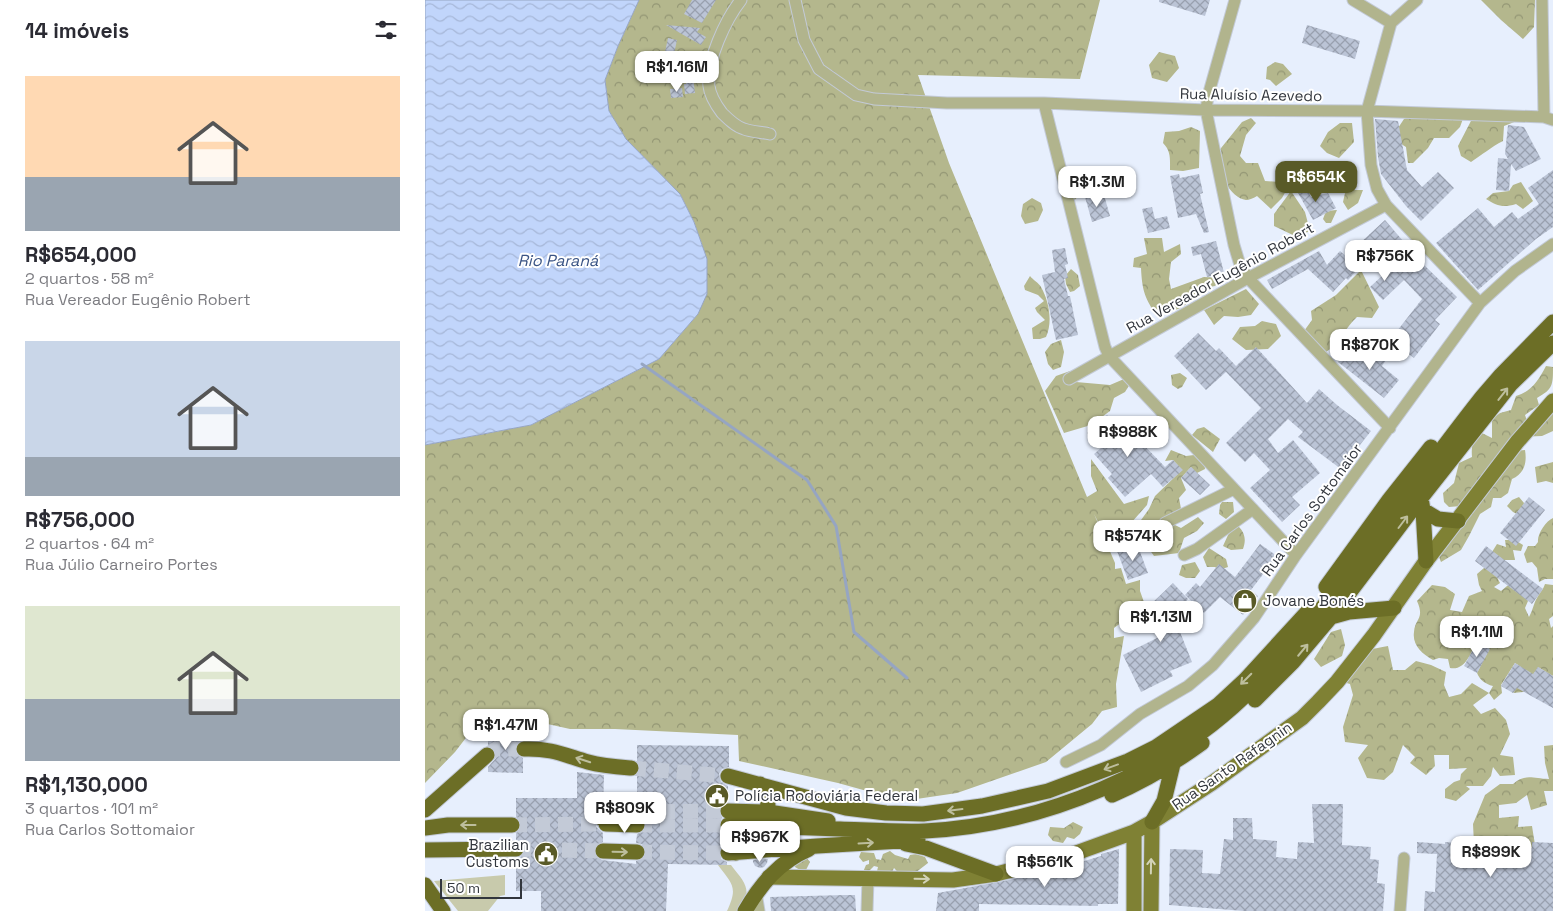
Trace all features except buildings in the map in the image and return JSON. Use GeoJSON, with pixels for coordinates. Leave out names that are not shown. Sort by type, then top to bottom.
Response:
{"type":"FeatureCollection","features":[{"type":"Feature","properties":{"kind":"highway"},"geometry":{"type":"LineString","coordinates":[[760,784],[767,800],[765,819],[751,842],[732,853],[817,846],[889,837],[963,827],[1023,816],[1058,806],[1136,773],[1194,737],[1227,713],[1253,689],[1324,607],[1457,429],[1501,375],[1553,322]]}},
{"type":"Feature","properties":{"kind":"highway"},"geometry":{"type":"LineString","coordinates":[[889,837],[947,839],[1006,830],[1038,822],[1098,801],[1139,783],[1173,764],[1231,722],[1293,662],[1422,504],[1511,385],[1553,343]]}},
{"type":"Feature","properties":{"kind":"highway"},"geometry":{"type":"LineString","coordinates":[[728,776],[846,808],[886,813],[923,814],[982,806],[1048,791],[1128,761],[1157,747],[1218,705],[1245,680],[1310,609],[1389,500],[1435,443],[1457,429]]}},
{"type":"Feature","properties":{"kind":"highway"},"geometry":{"type":"LineString","coordinates":[[1422,504],[1438,519],[1458,521]]}},
{"type":"Feature","properties":{"kind":"highway"},"geometry":{"type":"LineString","coordinates":[[1422,504],[1426,561]]}},
{"type":"Feature","properties":{"kind":"highway"},"geometry":{"type":"LineString","coordinates":[[1331,617],[1349,612],[1393,608]]}},
{"type":"Feature","properties":{"kind":"highway"},"geometry":{"type":"LineString","coordinates":[[524,749],[542,748],[589,762],[631,768]]}},
{"type":"Feature","properties":{"kind":"highway"},"geometry":{"type":"LineString","coordinates":[[425,810],[487,755]]}},
{"type":"Feature","properties":{"kind":"highway"},"geometry":{"type":"LineString","coordinates":[[1152,822],[1164,802],[1173,764]]}},
{"type":"Feature","properties":{"kind":"highway"},"geometry":{"type":"LineString","coordinates":[[728,818],[810,817],[926,848],[996,874]]}},
{"type":"Feature","properties":{"kind":"highway"},"geometry":{"type":"LineString","coordinates":[[602,821],[637,818]]}},
{"type":"Feature","properties":{"kind":"highway"},"geometry":{"type":"LineString","coordinates":[[425,828],[448,825],[512,825]]}},
{"type":"Feature","properties":{"kind":"highway"},"geometry":{"type":"LineString","coordinates":[[745,911],[769,877],[788,860],[817,846]]}},
{"type":"Feature","properties":{"kind":"highway"},"geometry":{"type":"LineString","coordinates":[[425,850],[516,849]]}},
{"type":"Feature","properties":{"kind":"highway"},"geometry":{"type":"LineString","coordinates":[[603,851],[637,852]]}},
{"type":"Feature","properties":{"kind":"highway"},"geometry":{"type":"LineString","coordinates":[[425,885],[443,911]]}},
{"type":"Feature","properties":{"kind":"main road","name":"Rua Santo Rafagnin"},"geometry":{"type":"LineString","coordinates":[[769,877],[953,880],[996,874],[1065,857],[1134,832],[1152,822],[1212,783],[1302,718],[1337,682],[1517,442],[1553,401]]}},
{"type":"Feature","properties":{"kind":"main road"},"geometry":{"type":"LineString","coordinates":[[1151,911],[1152,822]]}},
{"type":"Feature","properties":{"kind":"main road"},"geometry":{"type":"LineString","coordinates":[[1134,832],[1134,911]]}},
{"type":"Feature","properties":{"kind":"street"},"geometry":{"type":"LineString","coordinates":[[741,0],[733,10],[717,44],[712,59],[709,85],[714,103],[727,118],[742,129],[770,134]]}},
{"type":"Feature","properties":{"kind":"street","name":"Rua Aluísio Azevedo"},"geometry":{"type":"LineString","coordinates":[[795,0],[804,40],[819,69],[855,95],[874,99],[947,104],[1044,104],[1206,110],[1367,111],[1548,118]]}},
{"type":"Feature","properties":{"kind":"street"},"geometry":{"type":"LineString","coordinates":[[1235,0],[1208,96],[1206,110],[1234,245],[1240,265],[1247,278],[1390,428]]}},
{"type":"Feature","properties":{"kind":"street"},"geometry":{"type":"LineString","coordinates":[[1353,0],[1391,23]]}},
{"type":"Feature","properties":{"kind":"street"},"geometry":{"type":"LineString","coordinates":[[1417,0],[1391,23],[1367,111],[1371,166],[1377,189],[1386,205],[1481,303]]}},
{"type":"Feature","properties":{"kind":"street"},"geometry":{"type":"LineString","coordinates":[[1542,0],[1548,118]]}},
{"type":"Feature","properties":{"kind":"street"},"geometry":{"type":"LineString","coordinates":[[1044,104],[1105,347],[1109,356],[1296,555]]}},
{"type":"Feature","properties":{"kind":"street","name":"Rua Vereador Eugênio Robert"},"geometry":{"type":"LineString","coordinates":[[1069,379],[1247,278],[1386,205]]}},
{"type":"Feature","properties":{"kind":"street","name":"Rua Carlos Sottomaior"},"geometry":{"type":"LineString","coordinates":[[1066,762],[1101,745],[1133,719],[1188,686],[1213,665],[1254,618],[1296,555],[1481,303],[1515,271],[1553,244]]}},
{"type":"Feature","properties":{"kind":"street"},"geometry":{"type":"LineString","coordinates":[[1165,523],[1234,489]]}},
{"type":"Feature","properties":{"kind":"street"},"geometry":{"type":"LineString","coordinates":[[1184,555],[1197,549],[1253,509]]}},
{"type":"Feature","properties":{"kind":"street"},"geometry":{"type":"LineString","coordinates":[[1400,911],[1404,858]]}},
{"type":"Feature","properties":{"kind":"street"},"geometry":{"type":"LineString","coordinates":[[867,911],[868,878]]}},
{"type":"Feature","properties":{"kind":"street"},"geometry":{"type":"LineString","coordinates":[[756,893],[759,911]]}},
{"type":"Feature","properties":{"kind":"green space"},"geometry":{"type":"Polygon","coordinates":[[[639,0],[1100,0],[1080,79],[918,75],[949,163],[1087,497],[1097,491],[1091,476],[1091,459],[1124,504],[1149,496],[1147,505],[1131,523],[1135,541],[1113,552],[1094,514],[1115,563],[1115,569],[1121,568],[1126,584],[1140,580],[1140,591],[1145,605],[1114,628],[1114,638],[1124,636],[1116,684],[1117,707],[1102,711],[1092,724],[1046,762],[957,793],[903,801],[838,783],[739,761],[738,735],[615,729],[570,729],[534,721],[494,722],[472,730],[455,752],[425,783],[425,445],[531,425],[659,359],[698,314],[707,259],[694,222],[680,194],[626,139],[609,111],[605,80],[639,0]]]}},
{"type":"Feature","properties":{"kind":"green space"},"geometry":{"type":"Polygon","coordinates":[[[1481,0],[1535,0],[1534,27],[1523,39],[1481,0]]]}},
{"type":"Feature","properties":{"kind":"green space"},"geometry":{"type":"Polygon","coordinates":[[[1159,52],[1175,56],[1179,68],[1167,82],[1152,78],[1149,65],[1159,52]]]}},
{"type":"Feature","properties":{"kind":"green space"},"geometry":{"type":"Polygon","coordinates":[[[1275,62],[1283,64],[1292,74],[1276,86],[1266,79],[1267,67],[1275,62]]]}},
{"type":"Feature","properties":{"kind":"green space"},"geometry":{"type":"Polygon","coordinates":[[[1413,115],[1464,116],[1460,127],[1449,138],[1434,138],[1428,148],[1413,163],[1408,163],[1406,147],[1398,142],[1396,131],[1404,119],[1413,115]]]}},
{"type":"Feature","properties":{"kind":"green space"},"geometry":{"type":"Polygon","coordinates":[[[1473,117],[1517,121],[1504,126],[1503,141],[1471,162],[1461,156],[1458,146],[1473,117]]]}},
{"type":"Feature","properties":{"kind":"green space"},"geometry":{"type":"Polygon","coordinates":[[[1251,118],[1256,123],[1246,135],[1240,156],[1246,163],[1258,163],[1265,181],[1279,182],[1287,189],[1282,198],[1271,209],[1257,196],[1246,200],[1235,194],[1225,183],[1213,158],[1242,122],[1251,118]]]}},
{"type":"Feature","properties":{"kind":"green space"},"geometry":{"type":"Polygon","coordinates":[[[1340,123],[1352,123],[1354,142],[1339,158],[1327,153],[1320,146],[1328,132],[1340,123]]]}},
{"type":"Feature","properties":{"kind":"green space"},"geometry":{"type":"Polygon","coordinates":[[[1191,127],[1200,131],[1199,168],[1183,171],[1170,170],[1169,152],[1163,143],[1165,132],[1179,131],[1191,127]]]}},
{"type":"Feature","properties":{"kind":"green space"},"geometry":{"type":"Polygon","coordinates":[[[1317,176],[1325,181],[1328,188],[1312,195],[1305,191],[1308,181],[1317,176]]]}},
{"type":"Feature","properties":{"kind":"green space"},"geometry":{"type":"Polygon","coordinates":[[[1085,181],[1088,185],[1073,202],[1071,189],[1078,182],[1085,181]]]}},
{"type":"Feature","properties":{"kind":"green space"},"geometry":{"type":"Polygon","coordinates":[[[1521,182],[1533,201],[1523,209],[1516,204],[1500,206],[1486,199],[1493,193],[1509,191],[1513,185],[1521,182]]]}},
{"type":"Feature","properties":{"kind":"green space"},"geometry":{"type":"Polygon","coordinates":[[[1353,190],[1363,190],[1358,203],[1348,210],[1343,202],[1345,193],[1353,190]]]}},
{"type":"Feature","properties":{"kind":"green space"},"geometry":{"type":"Polygon","coordinates":[[[1291,191],[1305,212],[1310,231],[1297,237],[1274,226],[1274,214],[1291,191]]]}},
{"type":"Feature","properties":{"kind":"green space"},"geometry":{"type":"Polygon","coordinates":[[[1032,198],[1041,203],[1043,210],[1038,221],[1025,224],[1021,216],[1023,204],[1032,198]]]}},
{"type":"Feature","properties":{"kind":"green space"},"geometry":{"type":"Polygon","coordinates":[[[1337,210],[1331,223],[1326,223],[1323,219],[1326,211],[1337,210]]]}},
{"type":"Feature","properties":{"kind":"green space"},"geometry":{"type":"Polygon","coordinates":[[[1144,238],[1162,238],[1164,252],[1180,244],[1181,254],[1171,262],[1169,279],[1171,289],[1204,277],[1222,278],[1215,286],[1198,289],[1186,305],[1181,308],[1169,312],[1155,313],[1144,292],[1141,268],[1133,267],[1134,258],[1147,254],[1144,238]]]}},
{"type":"Feature","properties":{"kind":"green space"},"geometry":{"type":"Polygon","coordinates":[[[1071,269],[1078,275],[1080,286],[1070,292],[1065,276],[1071,269]]]}},
{"type":"Feature","properties":{"kind":"green space"},"geometry":{"type":"Polygon","coordinates":[[[1361,270],[1379,307],[1372,318],[1357,317],[1335,345],[1326,352],[1304,331],[1312,320],[1311,311],[1336,295],[1361,270]]]}},
{"type":"Feature","properties":{"kind":"green space"},"geometry":{"type":"Polygon","coordinates":[[[1030,276],[1041,287],[1050,318],[1046,337],[1040,339],[1033,339],[1032,328],[1045,320],[1035,308],[1044,301],[1038,295],[1025,290],[1024,286],[1030,276]]]}},
{"type":"Feature","properties":{"kind":"green space"},"geometry":{"type":"Polygon","coordinates":[[[1246,289],[1259,304],[1251,315],[1238,317],[1224,316],[1214,325],[1204,310],[1246,289]]]}},
{"type":"Feature","properties":{"kind":"green space"},"geometry":{"type":"Polygon","coordinates":[[[1262,321],[1276,324],[1281,336],[1268,349],[1246,350],[1232,339],[1240,327],[1255,326],[1262,321]]]}},
{"type":"Feature","properties":{"kind":"green space"},"geometry":{"type":"Polygon","coordinates":[[[1061,340],[1064,352],[1061,367],[1053,370],[1048,364],[1045,352],[1051,344],[1061,340]]]}},
{"type":"Feature","properties":{"kind":"green space"},"geometry":{"type":"Polygon","coordinates":[[[1546,366],[1553,367],[1551,386],[1537,398],[1539,405],[1525,415],[1527,421],[1553,410],[1553,431],[1542,436],[1518,437],[1507,442],[1507,453],[1461,506],[1449,507],[1444,502],[1443,493],[1454,483],[1459,463],[1472,457],[1473,443],[1482,433],[1492,438],[1492,419],[1500,413],[1511,410],[1516,396],[1534,385],[1546,366]]]}},
{"type":"Feature","properties":{"kind":"green space"},"geometry":{"type":"Polygon","coordinates":[[[1070,371],[1076,382],[1110,385],[1124,379],[1130,384],[1125,392],[1114,398],[1110,411],[1091,425],[1064,433],[1045,391],[1056,376],[1070,371]]]}},
{"type":"Feature","properties":{"kind":"green space"},"geometry":{"type":"Polygon","coordinates":[[[1180,373],[1187,378],[1182,387],[1178,389],[1172,385],[1171,375],[1180,373]]]}},
{"type":"Feature","properties":{"kind":"green space"},"geometry":{"type":"Polygon","coordinates":[[[1204,427],[1220,439],[1213,452],[1192,435],[1197,429],[1204,427]]]}},
{"type":"Feature","properties":{"kind":"green space"},"geometry":{"type":"Polygon","coordinates":[[[1171,450],[1186,456],[1194,455],[1204,459],[1205,469],[1197,473],[1191,467],[1181,478],[1186,490],[1179,498],[1182,514],[1171,523],[1181,528],[1198,517],[1204,523],[1197,531],[1184,538],[1179,553],[1154,556],[1149,549],[1152,536],[1138,533],[1136,527],[1149,509],[1155,496],[1182,470],[1173,460],[1165,461],[1171,450]]]}},
{"type":"Feature","properties":{"kind":"green space"},"geometry":{"type":"Polygon","coordinates":[[[1525,450],[1526,459],[1524,467],[1520,474],[1512,479],[1508,493],[1501,498],[1493,498],[1491,507],[1480,514],[1461,550],[1441,562],[1439,557],[1442,546],[1514,451],[1525,450]]]}},
{"type":"Feature","properties":{"kind":"green space"},"geometry":{"type":"Polygon","coordinates":[[[1553,462],[1553,483],[1546,481],[1537,483],[1535,467],[1553,462]]]}},
{"type":"Feature","properties":{"kind":"green space"},"geometry":{"type":"Polygon","coordinates":[[[1519,497],[1524,503],[1521,516],[1507,506],[1512,500],[1519,497]]]}},
{"type":"Feature","properties":{"kind":"green space"},"geometry":{"type":"Polygon","coordinates":[[[1222,502],[1233,502],[1234,512],[1226,519],[1219,514],[1222,502]]]}},
{"type":"Feature","properties":{"kind":"green space"},"geometry":{"type":"Polygon","coordinates":[[[1553,518],[1553,579],[1545,579],[1539,582],[1537,568],[1532,562],[1527,563],[1524,554],[1528,546],[1535,546],[1543,528],[1553,518]]]}},
{"type":"Feature","properties":{"kind":"green space"},"geometry":{"type":"Polygon","coordinates":[[[1236,524],[1241,529],[1245,541],[1243,549],[1231,550],[1223,546],[1236,524]]]}},
{"type":"Feature","properties":{"kind":"green space"},"geometry":{"type":"Polygon","coordinates":[[[1505,540],[1515,540],[1523,545],[1521,551],[1513,550],[1515,560],[1497,560],[1492,552],[1497,544],[1506,547],[1505,540]]]}},
{"type":"Feature","properties":{"kind":"green space"},"geometry":{"type":"Polygon","coordinates":[[[1209,548],[1226,559],[1228,567],[1219,570],[1215,567],[1207,567],[1203,557],[1209,548]]]}},
{"type":"Feature","properties":{"kind":"green space"},"geometry":{"type":"Polygon","coordinates":[[[1195,562],[1200,571],[1195,578],[1186,578],[1179,575],[1182,565],[1195,562]]]}},
{"type":"Feature","properties":{"kind":"green space"},"geometry":{"type":"Polygon","coordinates":[[[1484,568],[1495,573],[1500,583],[1494,587],[1501,591],[1513,581],[1527,584],[1528,601],[1525,608],[1529,617],[1545,584],[1553,585],[1553,616],[1549,619],[1551,628],[1553,626],[1553,676],[1538,667],[1523,692],[1513,693],[1527,671],[1515,663],[1501,685],[1502,693],[1494,700],[1489,693],[1493,686],[1483,681],[1477,673],[1489,649],[1477,642],[1460,667],[1450,668],[1448,659],[1439,658],[1433,660],[1425,655],[1416,645],[1414,637],[1415,627],[1420,615],[1417,601],[1432,585],[1445,587],[1455,594],[1450,610],[1462,612],[1469,596],[1482,591],[1477,574],[1484,568]]]}},
{"type":"Feature","properties":{"kind":"green space"},"geometry":{"type":"Polygon","coordinates":[[[1341,629],[1345,645],[1342,656],[1321,667],[1314,659],[1331,632],[1341,629]]]}},
{"type":"Feature","properties":{"kind":"green space"},"geometry":{"type":"Polygon","coordinates":[[[1388,646],[1393,670],[1405,670],[1416,661],[1446,672],[1444,685],[1449,697],[1461,694],[1472,683],[1489,693],[1473,705],[1481,714],[1495,708],[1506,720],[1510,734],[1500,755],[1513,757],[1515,775],[1500,776],[1493,767],[1491,776],[1483,786],[1466,786],[1470,789],[1456,801],[1445,798],[1445,789],[1460,780],[1461,774],[1467,768],[1449,769],[1449,755],[1434,755],[1435,766],[1426,775],[1410,763],[1415,757],[1403,745],[1393,772],[1384,780],[1367,778],[1358,758],[1368,745],[1345,742],[1343,727],[1353,695],[1350,684],[1336,680],[1339,666],[1346,661],[1362,652],[1388,646]]]}},
{"type":"Feature","properties":{"kind":"green space"},"geometry":{"type":"Polygon","coordinates":[[[1553,745],[1553,791],[1544,791],[1547,805],[1531,810],[1527,795],[1516,803],[1499,805],[1499,818],[1519,816],[1518,827],[1532,826],[1535,845],[1526,851],[1512,843],[1491,841],[1474,844],[1473,824],[1485,795],[1500,784],[1513,784],[1530,777],[1549,779],[1545,763],[1544,746],[1553,745]]]}},
{"type":"Feature","properties":{"kind":"green space"},"geometry":{"type":"Polygon","coordinates":[[[1073,822],[1083,827],[1080,834],[1074,839],[1067,837],[1063,843],[1053,841],[1048,835],[1050,827],[1064,828],[1073,822]]]}},
{"type":"Feature","properties":{"kind":"green space"},"geometry":{"type":"Polygon","coordinates":[[[890,851],[895,855],[908,859],[910,855],[916,854],[925,857],[928,863],[915,873],[899,873],[894,868],[892,872],[877,871],[878,867],[874,866],[869,871],[863,872],[866,865],[869,864],[869,860],[863,862],[859,857],[861,852],[874,853],[876,859],[881,860],[883,854],[890,851]]]}},
{"type":"Feature","properties":{"kind":"green space"},"geometry":{"type":"Polygon","coordinates":[[[805,856],[810,862],[806,870],[800,870],[795,867],[796,861],[805,856]]]}},
{"type":"Feature","properties":{"kind":"green space"},"geometry":{"type":"Polygon","coordinates":[[[718,865],[731,865],[746,886],[746,897],[740,911],[727,911],[733,891],[730,882],[718,865]]]}},
{"type":"Feature","properties":{"kind":"green space"},"geometry":{"type":"Polygon","coordinates":[[[505,875],[505,895],[500,896],[488,911],[458,911],[434,881],[505,875]]]}},
{"type":"Feature","properties":{"kind":"water","name":"Rio Paraná"},"geometry":{"type":"Polygon","coordinates":[[[425,0],[639,0],[605,80],[609,111],[626,139],[680,194],[694,222],[707,259],[707,294],[698,314],[659,359],[531,425],[425,445],[425,0]]]}},
{"type":"Feature","properties":{"kind":"waterway"},"geometry":{"type":"LineString","coordinates":[[642,364],[807,480],[836,526],[854,632],[907,678]]}},
{"type":"Feature","properties":{"kind":"tunnel"},"geometry":{"type":"LineString","coordinates":[[487,755],[496,749],[524,749]]}},
{"type":"Feature","properties":{"kind":"tunnel"},"geometry":{"type":"LineString","coordinates":[[631,768],[728,776]]}},
{"type":"Feature","properties":{"kind":"tunnel"},"geometry":{"type":"LineString","coordinates":[[637,812],[728,811]]}},
{"type":"Feature","properties":{"kind":"tunnel"},"geometry":{"type":"LineString","coordinates":[[512,825],[602,824]]}},
{"type":"Feature","properties":{"kind":"tunnel"},"geometry":{"type":"LineString","coordinates":[[637,825],[728,825]]}},
{"type":"Feature","properties":{"kind":"tunnel"},"geometry":{"type":"LineString","coordinates":[[516,849],[603,851]]}},
{"type":"Feature","properties":{"kind":"tunnel"},"geometry":{"type":"LineString","coordinates":[[637,852],[728,853]]}},
{"type":"Feature","properties":{"kind":"place","name":"Jovane Bonés"},"geometry":{"type":"Point","coordinates":[1245,601]}},
{"type":"Feature","properties":{"kind":"place","name":"Polícia Rodoviária Federal"},"geometry":{"type":"Point","coordinates":[717,796]}},
{"type":"Feature","properties":{"kind":"place","name":"Brazilian Customs"},"geometry":{"type":"Point","coordinates":[546,854]}}]}
